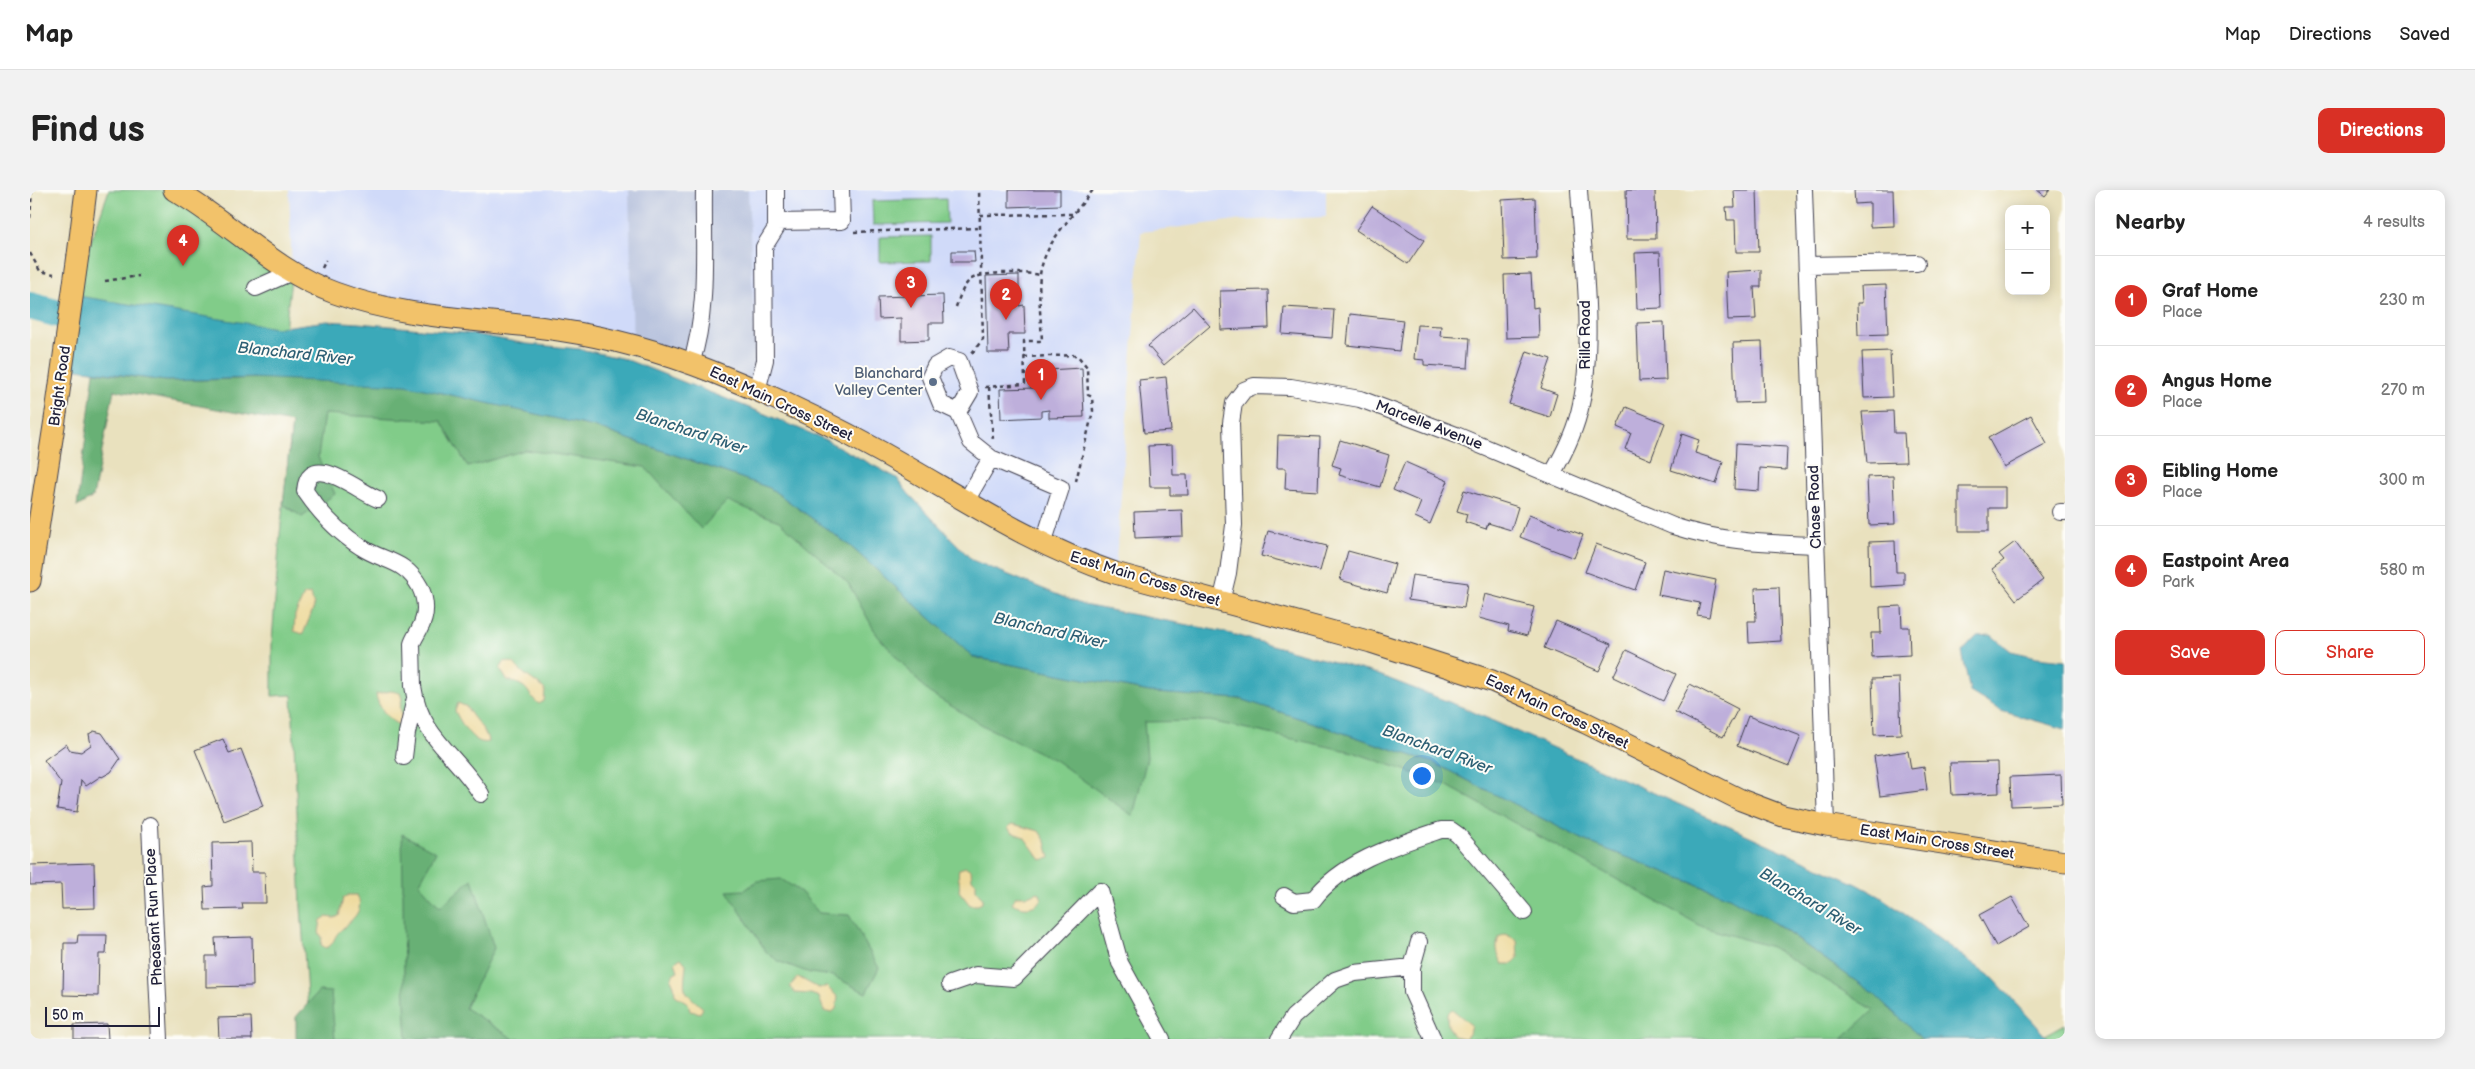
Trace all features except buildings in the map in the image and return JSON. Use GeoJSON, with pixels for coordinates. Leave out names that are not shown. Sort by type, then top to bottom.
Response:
{"type":"FeatureCollection","features":[{"type":"Feature","properties":{"kind":"main road","name":"Bright Road"},"geometry":{"type":"LineString","coordinates":[[30,582],[56,413],[86,190]]}},
{"type":"Feature","properties":{"kind":"main road","name":"East Main Cross Street"},"geometry":{"type":"LineString","coordinates":[[174,190],[292,272],[333,292],[377,305],[604,338],[691,364],[757,391],[881,452],[1043,544],[1115,573],[1371,642],[1492,681],[1586,723],[1741,800],[1783,816],[1826,825],[2065,862]]}},
{"type":"Feature","properties":{"kind":"street"},"geometry":{"type":"LineString","coordinates":[[691,364],[702,318],[704,190]]}},
{"type":"Feature","properties":{"kind":"street"},"geometry":{"type":"LineString","coordinates":[[757,391],[765,360],[764,246],[776,228],[776,190]]}},
{"type":"Feature","properties":{"kind":"street"},"geometry":{"type":"LineString","coordinates":[[776,222],[842,221],[841,190]]}},
{"type":"Feature","properties":{"kind":"street","name":"Rilla Road"},"geometry":{"type":"LineString","coordinates":[[1552,474],[1567,449],[1575,427],[1585,381],[1586,311],[1579,190]]}},
{"type":"Feature","properties":{"kind":"street","name":"Chase Road"},"geometry":{"type":"LineString","coordinates":[[1804,190],[1826,825]]}},
{"type":"Feature","properties":{"kind":"street"},"geometry":{"type":"LineString","coordinates":[[1807,265],[1918,262]]}},
{"type":"Feature","properties":{"kind":"street"},"geometry":{"type":"LineString","coordinates":[[256,288],[292,272]]}},
{"type":"Feature","properties":{"kind":"street"},"geometry":{"type":"LineString","coordinates":[[958,412],[970,392],[959,361],[948,358],[935,366],[930,376],[941,404],[958,412],[971,442],[990,458],[1061,488],[1043,544]]}},
{"type":"Feature","properties":{"kind":"street","name":"Marcelle Avenue"},"geometry":{"type":"LineString","coordinates":[[1221,602],[1228,573],[1234,526],[1231,422],[1234,403],[1244,390],[1254,386],[1291,388],[1360,399],[1456,435],[1673,526],[1700,535],[1751,542],[1817,545]]}},
{"type":"Feature","properties":{"kind":"street"},"geometry":{"type":"LineString","coordinates":[[966,501],[990,458]]}},
{"type":"Feature","properties":{"kind":"street"},"geometry":{"type":"LineString","coordinates":[[378,499],[328,472],[318,471],[310,476],[306,484],[305,491],[331,524],[362,548],[393,561],[408,571],[420,587],[425,600],[426,617],[412,644],[416,696],[407,733],[404,757]]}},
{"type":"Feature","properties":{"kind":"street"},"geometry":{"type":"LineString","coordinates":[[416,696],[435,740],[474,782],[481,794]]}},
{"type":"Feature","properties":{"kind":"street","name":"Pheasant Run Place"},"geometry":{"type":"LineString","coordinates":[[150,825],[160,1039]]}},
{"type":"Feature","properties":{"kind":"street"},"geometry":{"type":"LineString","coordinates":[[1284,896],[1294,902],[1313,900],[1330,882],[1378,853],[1441,830],[1450,830],[1458,835],[1524,912]]}},
{"type":"Feature","properties":{"kind":"street"},"geometry":{"type":"LineString","coordinates":[[950,984],[976,975],[1014,978],[1100,891],[1120,963],[1162,1039]]}},
{"type":"Feature","properties":{"kind":"street"},"geometry":{"type":"LineString","coordinates":[[1419,942],[1412,968],[1412,992],[1433,1039]]}},
{"type":"Feature","properties":{"kind":"street"},"geometry":{"type":"LineString","coordinates":[[1279,1039],[1293,1017],[1335,980],[1355,973],[1412,968]]}},
{"type":"Feature","properties":{"kind":"path"},"geometry":{"type":"LineString","coordinates":[[30,218],[32,190]]}},
{"type":"Feature","properties":{"kind":"path"},"geometry":{"type":"LineString","coordinates":[[962,366],[982,339],[979,190]]}},
{"type":"Feature","properties":{"kind":"path"},"geometry":{"type":"LineString","coordinates":[[969,388],[1025,384],[1024,341],[1042,341],[1040,275],[1043,261],[1052,242],[1093,190]]}},
{"type":"Feature","properties":{"kind":"path"},"geometry":{"type":"LineString","coordinates":[[980,215],[1074,214]]}},
{"type":"Feature","properties":{"kind":"path"},"geometry":{"type":"LineString","coordinates":[[842,221],[847,232],[980,228]]}},
{"type":"Feature","properties":{"kind":"path"},"geometry":{"type":"LineString","coordinates":[[30,253],[40,271],[54,274]]}},
{"type":"Feature","properties":{"kind":"path"},"geometry":{"type":"LineString","coordinates":[[956,307],[960,295],[971,279],[981,275],[1040,275]]}},
{"type":"Feature","properties":{"kind":"path"},"geometry":{"type":"LineString","coordinates":[[105,281],[139,276]]}},
{"type":"Feature","properties":{"kind":"path"},"geometry":{"type":"LineString","coordinates":[[1024,357],[1077,354],[1087,367],[1088,395],[1092,398],[1093,411],[1076,482],[1061,488]]}},
{"type":"Feature","properties":{"kind":"path"},"geometry":{"type":"LineString","coordinates":[[989,387],[993,438],[990,458]]}},
{"type":"Feature","properties":{"kind":"shaded area","name":"Blanchard Valley Center"},"geometry":{"type":"Polygon","coordinates":[[[289,190],[1326,190],[1326,217],[1229,221],[1141,232],[1115,573],[671,356],[410,311],[292,272],[289,190]]]}},
{"type":"Feature","properties":{"kind":"shaded area"},"geometry":{"type":"Polygon","coordinates":[[[629,190],[748,190],[757,391],[633,345],[629,190]]]}},
{"type":"Feature","properties":{"kind":"green space"},"geometry":{"type":"Polygon","coordinates":[[[109,190],[174,190],[292,272],[282,353],[72,295],[109,190]]]}},
{"type":"Feature","properties":{"kind":"green space"},"geometry":{"type":"Polygon","coordinates":[[[946,199],[947,223],[873,225],[872,201],[946,199]]]}},
{"type":"Feature","properties":{"kind":"green space"},"geometry":{"type":"Polygon","coordinates":[[[931,236],[931,261],[880,262],[880,237],[931,236]]]}},
{"type":"Feature","properties":{"kind":"green space"},"geometry":{"type":"Polygon","coordinates":[[[290,353],[522,378],[986,616],[1737,858],[1987,1039],[310,1039],[301,907],[292,695],[272,696],[272,641],[280,534],[292,423],[290,353]]]}},
{"type":"Feature","properties":{"kind":"green space"},"geometry":{"type":"Polygon","coordinates":[[[94,372],[166,381],[271,378],[404,384],[594,427],[770,488],[849,545],[973,657],[1155,693],[1241,699],[1434,763],[1588,842],[1747,904],[1884,1001],[1922,1039],[1842,1039],[1874,1010],[1771,947],[1703,927],[1444,784],[1353,752],[1210,721],[1144,722],[1147,758],[1133,816],[1055,760],[986,727],[928,692],[877,635],[848,583],[779,521],[727,501],[701,529],[645,467],[525,450],[468,467],[441,421],[324,414],[318,457],[335,494],[302,517],[283,504],[292,423],[114,390],[93,497],[77,507],[94,372]]]}},
{"type":"Feature","properties":{"kind":"green space"},"geometry":{"type":"Polygon","coordinates":[[[402,834],[436,852],[419,884],[440,907],[472,879],[494,948],[465,1008],[514,1039],[407,1039],[402,834]]]}},
{"type":"Feature","properties":{"kind":"green space"},"geometry":{"type":"Polygon","coordinates":[[[781,879],[801,892],[819,913],[849,915],[879,968],[866,993],[833,976],[810,973],[780,962],[767,953],[727,891],[745,890],[757,881],[781,879]]]}},
{"type":"Feature","properties":{"kind":"green space"},"geometry":{"type":"Polygon","coordinates":[[[319,991],[331,992],[335,1039],[296,1039],[296,1017],[319,991]]]}},
{"type":"Feature","properties":{"kind":"green space"},"geometry":{"type":"Polygon","coordinates":[[[2065,1024],[2065,1039],[2040,1038],[2065,1024]]]}},
{"type":"Feature","properties":{"kind":"sand"},"geometry":{"type":"Polygon","coordinates":[[[311,594],[314,607],[303,634],[294,631],[295,615],[304,595],[311,594]]]}},
{"type":"Feature","properties":{"kind":"sand"},"geometry":{"type":"Polygon","coordinates":[[[505,661],[514,663],[545,690],[544,701],[539,704],[521,685],[507,680],[500,669],[505,661]]]}},
{"type":"Feature","properties":{"kind":"sand"},"geometry":{"type":"Polygon","coordinates":[[[391,691],[400,693],[402,699],[400,708],[404,720],[402,726],[389,718],[377,699],[376,694],[391,691]]]}},
{"type":"Feature","properties":{"kind":"sand"},"geometry":{"type":"Polygon","coordinates":[[[458,703],[467,707],[485,733],[488,742],[478,741],[468,732],[455,711],[458,703]]]}},
{"type":"Feature","properties":{"kind":"sand"},"geometry":{"type":"Polygon","coordinates":[[[1013,824],[1039,831],[1046,842],[1050,858],[1041,860],[1024,837],[1011,832],[1008,827],[1013,824]]]}},
{"type":"Feature","properties":{"kind":"sand"},"geometry":{"type":"Polygon","coordinates":[[[966,867],[971,870],[972,879],[976,883],[976,890],[982,897],[982,903],[978,905],[970,905],[959,891],[959,869],[966,867]]]}},
{"type":"Feature","properties":{"kind":"sand"},"geometry":{"type":"Polygon","coordinates":[[[1039,892],[1042,899],[1036,905],[1024,907],[1012,903],[1016,896],[1027,896],[1039,892]]]}},
{"type":"Feature","properties":{"kind":"sand"},"geometry":{"type":"Polygon","coordinates":[[[348,895],[357,895],[359,901],[358,912],[338,933],[331,945],[326,948],[321,945],[322,937],[319,933],[321,920],[326,917],[334,918],[339,916],[343,898],[348,895]]]}},
{"type":"Feature","properties":{"kind":"sand"},"geometry":{"type":"Polygon","coordinates":[[[1505,934],[1517,940],[1518,958],[1512,964],[1503,964],[1497,951],[1499,937],[1505,934]]]}},
{"type":"Feature","properties":{"kind":"sand"},"geometry":{"type":"Polygon","coordinates":[[[681,958],[686,964],[685,989],[690,997],[703,1008],[700,1013],[690,1011],[688,1003],[675,995],[671,979],[674,973],[678,971],[675,962],[681,958]]]}},
{"type":"Feature","properties":{"kind":"sand"},"geometry":{"type":"Polygon","coordinates":[[[798,977],[818,988],[827,987],[838,997],[836,1009],[831,1013],[824,1011],[819,997],[811,994],[795,993],[790,986],[798,977]]]}},
{"type":"Feature","properties":{"kind":"sand"},"geometry":{"type":"Polygon","coordinates":[[[1452,1009],[1471,1025],[1469,1034],[1465,1038],[1453,1036],[1450,1030],[1447,1014],[1452,1009]]]}},
{"type":"Feature","properties":{"kind":"water"},"geometry":{"type":"Polygon","coordinates":[[[72,295],[276,328],[327,321],[359,323],[473,334],[527,344],[580,349],[625,359],[824,439],[897,478],[908,493],[972,560],[1083,605],[1220,631],[1374,673],[1462,707],[1857,884],[1881,897],[1993,978],[2049,1039],[1922,1039],[1874,994],[1773,922],[1729,897],[1588,842],[1434,763],[1241,699],[1155,693],[973,657],[849,545],[770,488],[594,427],[406,385],[251,378],[166,381],[62,367],[72,295]]]}},
{"type":"Feature","properties":{"kind":"water"},"geometry":{"type":"Polygon","coordinates":[[[1991,635],[2011,651],[2037,657],[2065,660],[2065,729],[2001,711],[1970,692],[1962,652],[1977,636],[1991,635]]]}},
{"type":"Feature","properties":{"kind":"waterway","name":"Blanchard River"},"geometry":{"type":"LineString","coordinates":[[30,306],[96,324]]}},
{"type":"Feature","properties":{"kind":"place","name":"Eastpoint Area"},"geometry":{"type":"Point","coordinates":[183,266]}},
{"type":"Feature","properties":{"kind":"place","name":"Eibling Home"},"geometry":{"type":"Point","coordinates":[911,308]}},
{"type":"Feature","properties":{"kind":"place","name":"Angus Home"},"geometry":{"type":"Point","coordinates":[1006,320]}},
{"type":"Feature","properties":{"kind":"place","name":"Blanchard Valley Center"},"geometry":{"type":"Point","coordinates":[933,382]}},
{"type":"Feature","properties":{"kind":"place","name":"Graf Home"},"geometry":{"type":"Point","coordinates":[1041,400]}}]}
